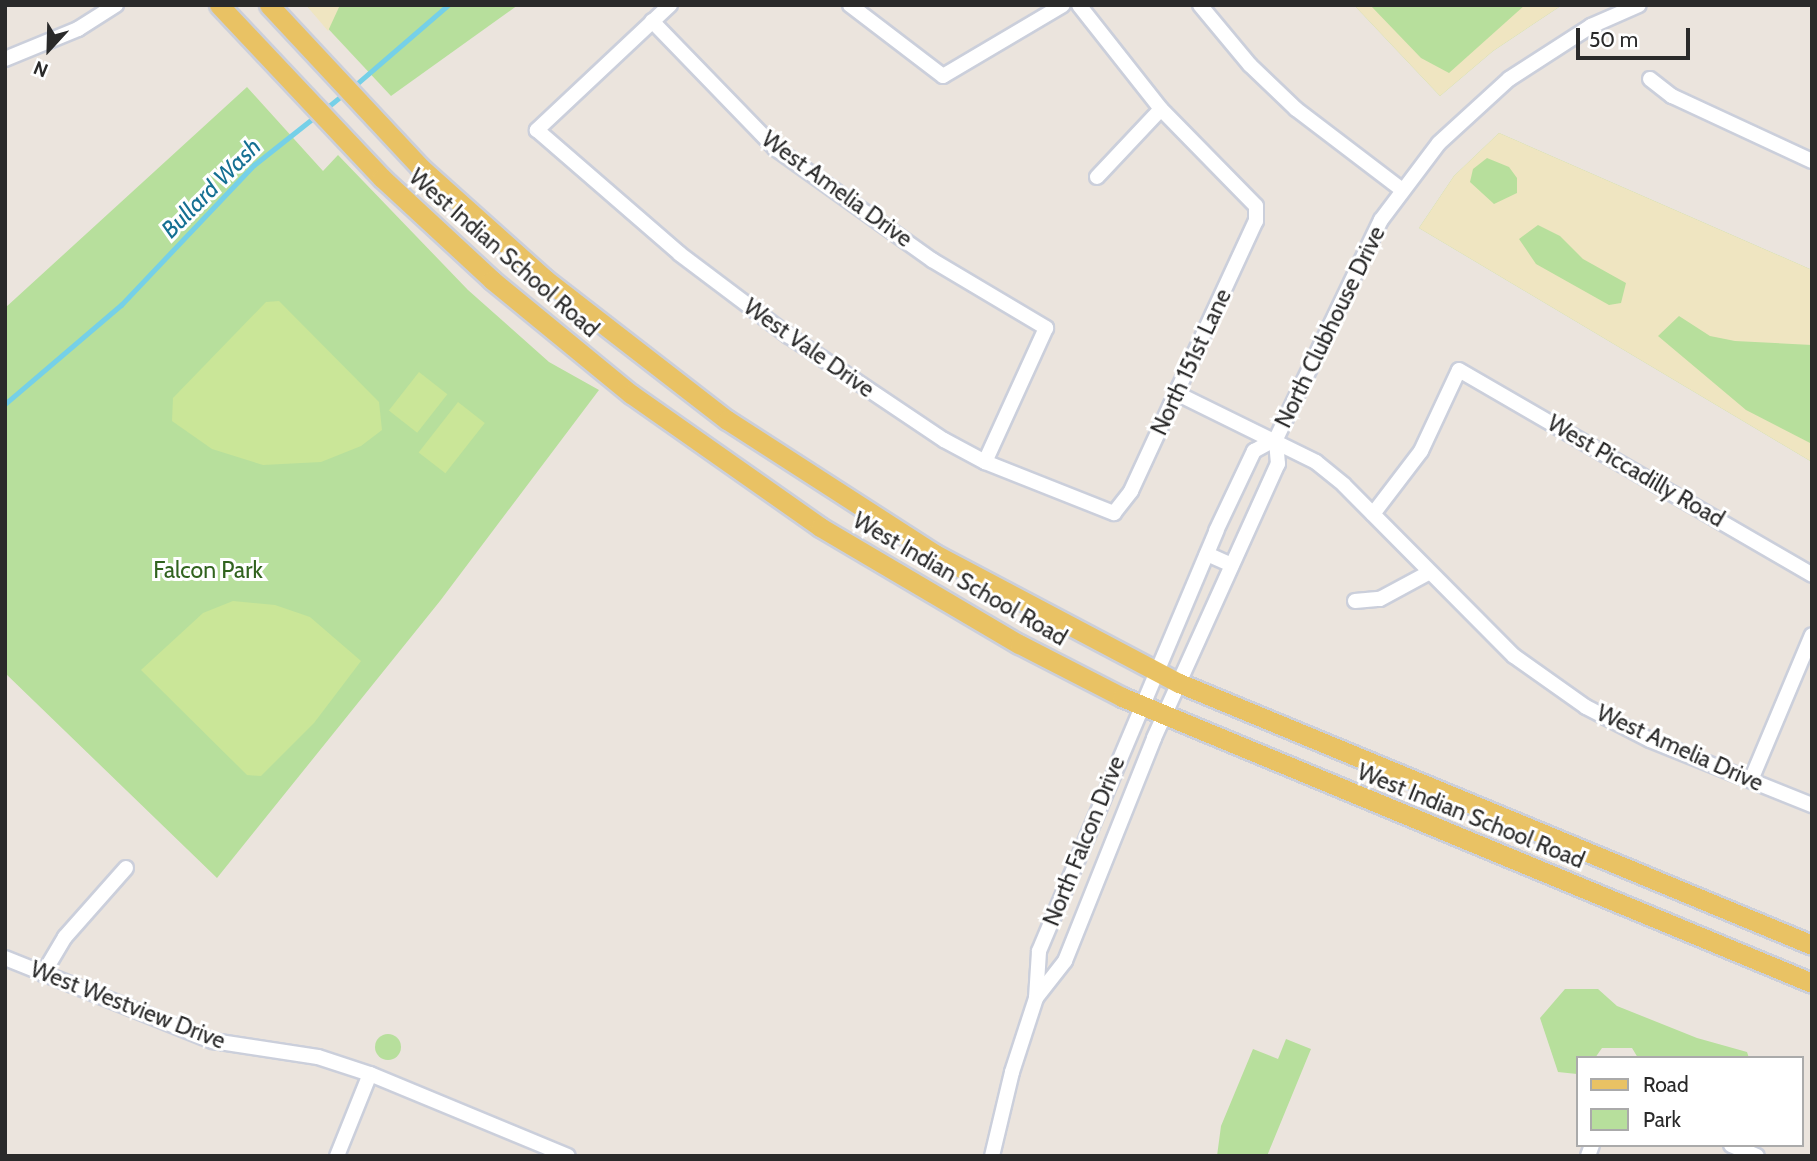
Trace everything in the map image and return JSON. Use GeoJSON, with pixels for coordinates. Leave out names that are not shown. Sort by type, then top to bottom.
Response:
{"type":"FeatureCollection","features":[{"type":"Feature","properties":{"kind":"main road","name":"West Indian School Road"},"geometry":{"type":"LineString","coordinates":[[219,5],[345,140],[492,280],[631,394],[726,464],[915,584],[1019,644],[1148,688],[1812,945]]}},
{"type":"Feature","properties":{"kind":"main road","name":"West Indian School Road"},"geometry":{"type":"LineString","coordinates":[[268,5],[383,129],[545,279],[727,421],[1148,688],[1812,983]]}},
{"type":"Feature","properties":{"kind":"street"},"geometry":{"type":"LineString","coordinates":[[5,58],[78,29],[116,5]]}},
{"type":"Feature","properties":{"kind":"street"},"geometry":{"type":"LineString","coordinates":[[652,22],[670,5]]}},
{"type":"Feature","properties":{"kind":"street"},"geometry":{"type":"LineString","coordinates":[[850,5],[943,76],[1063,5]]}},
{"type":"Feature","properties":{"kind":"street"},"geometry":{"type":"LineString","coordinates":[[1079,5],[1161,108],[1097,177]]}},
{"type":"Feature","properties":{"kind":"street"},"geometry":{"type":"LineString","coordinates":[[1200,5],[1250,65],[1296,109],[1401,189]]}},
{"type":"Feature","properties":{"kind":"street","name":"North Clubhouse Drive"},"geometry":{"type":"LineString","coordinates":[[1172,699],[1279,464],[1276,439],[1351,274],[1401,189],[1452,129],[1509,79],[1578,33],[1639,5]]}},
{"type":"Feature","properties":{"kind":"street","name":"West Vale Drive"},"geometry":{"type":"LineString","coordinates":[[652,22],[537,130],[641,222],[789,337],[985,462],[1114,513]]}},
{"type":"Feature","properties":{"kind":"street","name":"West Amelia Drive"},"geometry":{"type":"LineString","coordinates":[[652,22],[775,148],[932,260],[1046,328],[985,462]]}},
{"type":"Feature","properties":{"kind":"street"},"geometry":{"type":"LineString","coordinates":[[1650,79],[1672,96],[1812,161]]}},
{"type":"Feature","properties":{"kind":"street","name":"North 151st Lane"},"geometry":{"type":"LineString","coordinates":[[1114,513],[1131,491],[1256,221],[1256,206],[1161,108]]}},
{"type":"Feature","properties":{"kind":"street","name":"West Piccadilly Road"},"geometry":{"type":"LineString","coordinates":[[1373,514],[1421,451],[1459,370],[1812,575]]}},
{"type":"Feature","properties":{"kind":"street","name":"West Amelia Drive"},"geometry":{"type":"LineString","coordinates":[[1176,393],[1276,439],[1316,463],[1373,514],[1427,573],[1514,656],[1586,707],[1650,740],[1812,805]]}},
{"type":"Feature","properties":{"kind":"street","name":"North Clubhouse Drive"},"geometry":{"type":"LineString","coordinates":[[1148,688],[1254,451],[1276,439]]}},
{"type":"Feature","properties":{"kind":"street"},"geometry":{"type":"LineString","coordinates":[[1207,554],[1232,565]]}},
{"type":"Feature","properties":{"kind":"street"},"geometry":{"type":"LineString","coordinates":[[1354,601],[1380,599],[1427,573]]}},
{"type":"Feature","properties":{"kind":"street"},"geometry":{"type":"LineString","coordinates":[[1751,780],[1812,635]]}},
{"type":"Feature","properties":{"kind":"street","name":"North Falcon Drive"},"geometry":{"type":"LineString","coordinates":[[992,1156],[1012,1072],[1036,998],[1039,951],[1148,688]]}},
{"type":"Feature","properties":{"kind":"street","name":"North Falcon Drive"},"geometry":{"type":"LineString","coordinates":[[1036,998],[1065,961],[1172,699]]}},
{"type":"Feature","properties":{"kind":"street"},"geometry":{"type":"LineString","coordinates":[[43,974],[65,937],[126,867]]}},
{"type":"Feature","properties":{"kind":"street","name":"West Westview Drive"},"geometry":{"type":"LineString","coordinates":[[5,958],[214,1041],[318,1057],[370,1074],[568,1156]]}},
{"type":"Feature","properties":{"kind":"street"},"geometry":{"type":"LineString","coordinates":[[337,1156],[370,1074]]}},
{"type":"Feature","properties":{"kind":"street"},"geometry":{"type":"LineString","coordinates":[[1736,1147],[1757,1156]]}},
{"type":"Feature","properties":{"kind":"green space"},"geometry":{"type":"Polygon","coordinates":[[[306,5],[518,5],[391,96],[306,5]]]}},
{"type":"Feature","properties":{"kind":"green space"},"geometry":{"type":"Polygon","coordinates":[[[1354,5],[1562,5],[1493,51],[1440,96],[1354,5]]]}},
{"type":"Feature","properties":{"kind":"green space","name":"Falcon Park"},"geometry":{"type":"Polygon","coordinates":[[[247,87],[323,171],[338,155],[468,290],[549,362],[599,390],[440,601],[217,878],[5,673],[5,308],[247,87]]]}},
{"type":"Feature","properties":{"kind":"green space"},"geometry":{"type":"Polygon","coordinates":[[[1499,133],[1812,270],[1812,462],[1419,228],[1454,176],[1499,133]]]}},
{"type":"Feature","properties":{"kind":"green space"},"geometry":{"type":"Polygon","coordinates":[[[279,301],[379,402],[382,430],[361,446],[321,462],[263,465],[212,449],[172,421],[173,398],[266,302],[279,301]]]}},
{"type":"Feature","properties":{"kind":"green space"},"geometry":{"type":"Polygon","coordinates":[[[419,372],[447,394],[417,433],[389,411],[419,372]]]}},
{"type":"Feature","properties":{"kind":"green space"},"geometry":{"type":"Polygon","coordinates":[[[458,402],[485,423],[445,473],[419,452],[458,402]]]}},
{"type":"Feature","properties":{"kind":"green space"},"geometry":{"type":"Polygon","coordinates":[[[233,601],[275,605],[310,617],[361,661],[314,723],[261,776],[247,775],[141,670],[203,613],[233,601]]]}},
{"type":"Feature","properties":{"kind":"green space"},"geometry":{"type":"Polygon","coordinates":[[[1565,989],[1598,989],[1617,1006],[1697,1038],[1747,1052],[1748,1056],[1637,1056],[1632,1048],[1602,1048],[1596,1056],[1576,1056],[1576,1074],[1558,1072],[1540,1018],[1565,989]]]}},
{"type":"Feature","properties":{"kind":"green space"},"geometry":{"type":"Polygon","coordinates":[[[388,1034],[397,1038],[401,1047],[397,1056],[388,1060],[379,1056],[375,1047],[379,1038],[388,1034]]]}},
{"type":"Feature","properties":{"kind":"green space"},"geometry":{"type":"Polygon","coordinates":[[[1286,1039],[1311,1049],[1267,1156],[1217,1156],[1221,1126],[1253,1049],[1278,1059],[1286,1039]]]}},
{"type":"Feature","properties":{"kind":"sand"},"geometry":{"type":"Polygon","coordinates":[[[306,5],[340,5],[328,31],[306,5]]]}},
{"type":"Feature","properties":{"kind":"sand"},"geometry":{"type":"Polygon","coordinates":[[[1354,5],[1371,6],[1421,58],[1449,73],[1525,5],[1562,5],[1493,51],[1440,96],[1354,5]]]}},
{"type":"Feature","properties":{"kind":"sand"},"geometry":{"type":"Polygon","coordinates":[[[1499,133],[1812,270],[1812,345],[1735,341],[1710,336],[1679,316],[1658,336],[1746,410],[1812,444],[1812,462],[1419,228],[1454,176],[1499,133]],[[1487,158],[1473,169],[1470,182],[1494,204],[1517,193],[1517,178],[1509,167],[1487,158]],[[1538,225],[1519,239],[1536,264],[1609,305],[1621,303],[1626,283],[1583,259],[1560,236],[1538,225]]]}},
{"type":"Feature","properties":{"kind":"waterway","name":"Bullard Wash"},"geometry":{"type":"LineString","coordinates":[[352,88],[448,5]]}},
{"type":"Feature","properties":{"kind":"waterway","name":"Bullard Wash"},"geometry":{"type":"LineString","coordinates":[[324,110],[345,93]]}},
{"type":"Feature","properties":{"kind":"waterway","name":"Bullard Wash"},"geometry":{"type":"LineString","coordinates":[[5,404],[121,305],[254,165],[317,115]]}}]}
